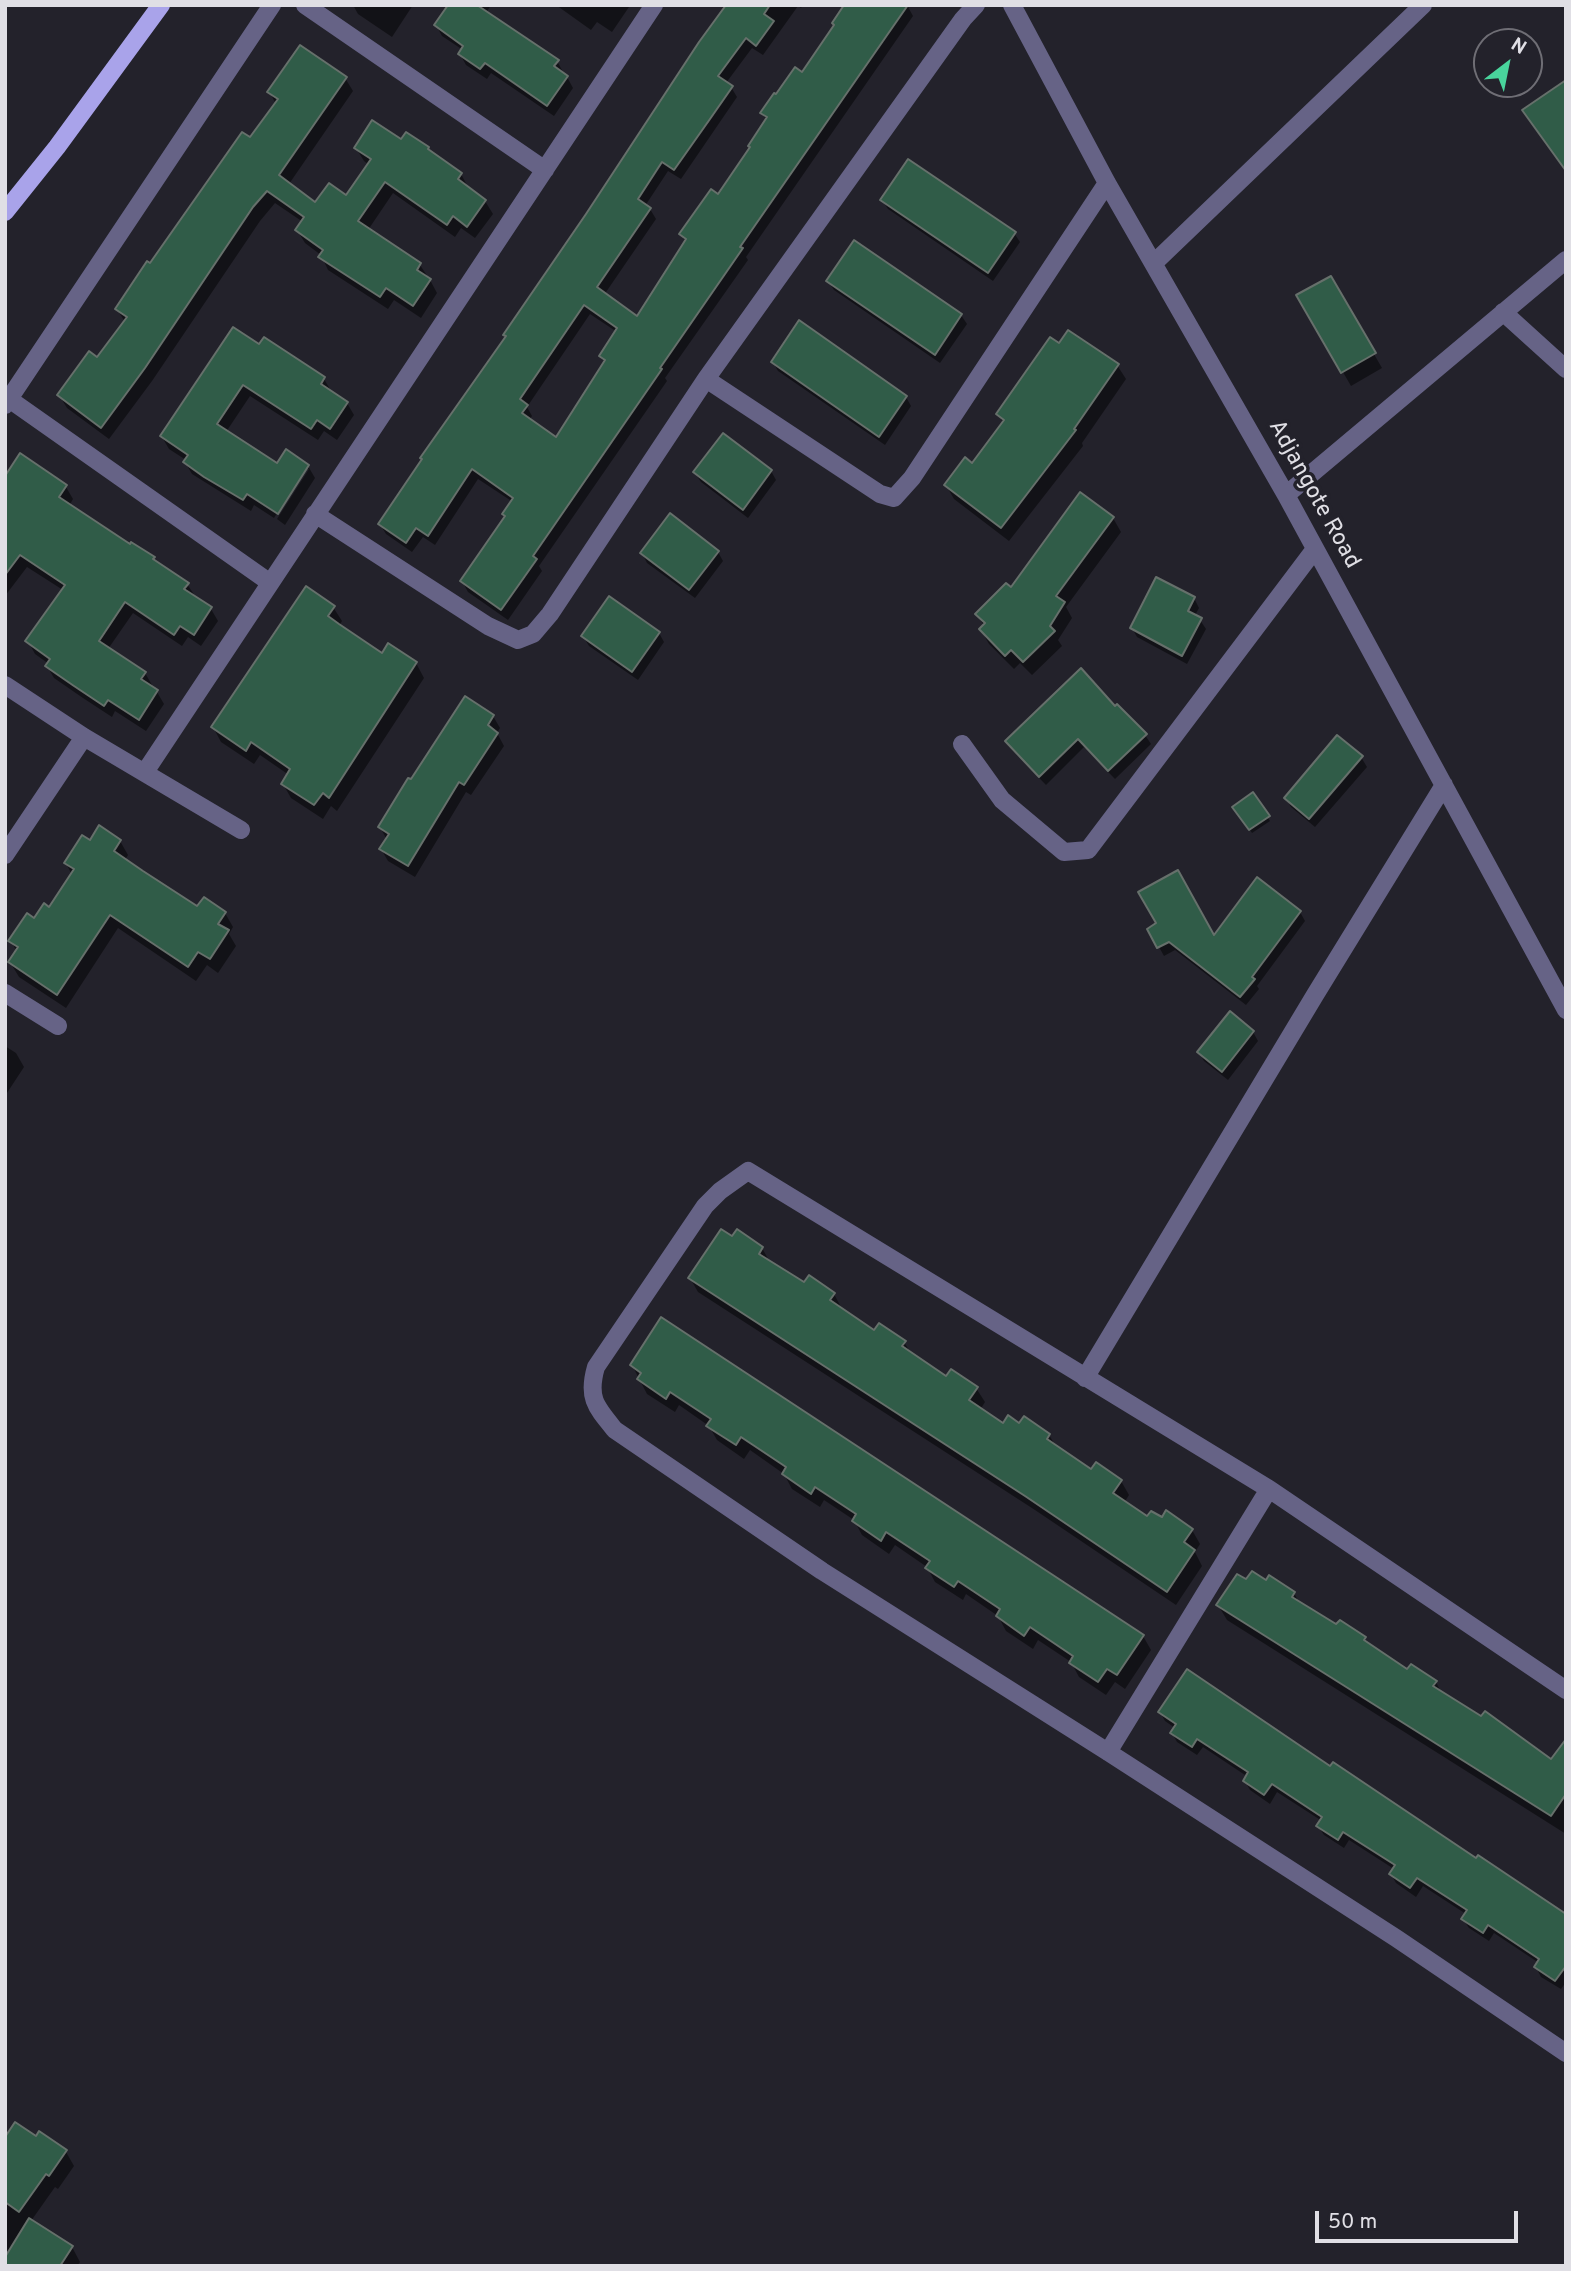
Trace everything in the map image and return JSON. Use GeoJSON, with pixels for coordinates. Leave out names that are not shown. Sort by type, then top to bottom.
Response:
{"type":"FeatureCollection","features":[{"type":"Feature","properties":{"kind":"main road"},"geometry":{"type":"LineString","coordinates":[[5,212],[57,148],[161,5]]}},
{"type":"Feature","properties":{"kind":"street"},"geometry":{"type":"LineString","coordinates":[[269,582],[7,402],[272,5]]}},
{"type":"Feature","properties":{"kind":"street"},"geometry":{"type":"LineString","coordinates":[[305,5],[545,170]]}},
{"type":"Feature","properties":{"kind":"street"},"geometry":{"type":"LineString","coordinates":[[145,772],[654,5]]}},
{"type":"Feature","properties":{"kind":"street"},"geometry":{"type":"LineString","coordinates":[[315,514],[488,626],[518,640],[533,634],[550,614],[706,379],[963,19],[976,5]]}},
{"type":"Feature","properties":{"kind":"street","name":"Adjangote Road"},"geometry":{"type":"LineString","coordinates":[[1012,5],[1107,183],[1286,495],[1566,1010]]}},
{"type":"Feature","properties":{"kind":"street"},"geometry":{"type":"LineString","coordinates":[[1154,263],[1423,5]]}},
{"type":"Feature","properties":{"kind":"street"},"geometry":{"type":"LineString","coordinates":[[706,379],[880,494],[894,498],[912,478],[1107,183]]}},
{"type":"Feature","properties":{"kind":"street"},"geometry":{"type":"LineString","coordinates":[[1286,495],[1566,260]]}},
{"type":"Feature","properties":{"kind":"street"},"geometry":{"type":"LineString","coordinates":[[1503,312],[1566,369]]}},
{"type":"Feature","properties":{"kind":"street"},"geometry":{"type":"LineString","coordinates":[[962,744],[1002,800],[1064,852],[1088,850],[1315,549]]}},
{"type":"Feature","properties":{"kind":"street"},"geometry":{"type":"LineString","coordinates":[[5,685],[84,737],[241,830]]}},
{"type":"Feature","properties":{"kind":"street"},"geometry":{"type":"LineString","coordinates":[[5,855],[84,737]]}},
{"type":"Feature","properties":{"kind":"street"},"geometry":{"type":"LineString","coordinates":[[1085,1378],[1444,785]]}},
{"type":"Feature","properties":{"kind":"street"},"geometry":{"type":"LineString","coordinates":[[5,993],[58,1026]]}},
{"type":"Feature","properties":{"kind":"street"},"geometry":{"type":"LineString","coordinates":[[1566,1690],[1269,1489],[748,1171],[720,1191],[705,1206],[596,1367],[590,1387],[596,1408],[615,1430],[822,1571],[1396,1938],[1566,2053]]}},
{"type":"Feature","properties":{"kind":"street"},"geometry":{"type":"LineString","coordinates":[[1108,1752],[1269,1489]]}},
{"type":"Feature","properties":{"kind":"building"},"geometry":{"type":"Polygon","coordinates":[[[448,5],[477,5],[559,60],[554,66],[568,76],[547,106],[485,63],[480,69],[458,54],[463,46],[434,25],[448,5]]]}},
{"type":"Feature","properties":{"kind":"building"},"geometry":{"type":"Polygon","coordinates":[[[726,5],[770,5],[764,14],[774,21],[756,46],[746,38],[718,76],[733,86],[674,170],[662,162],[638,199],[651,208],[597,287],[637,316],[686,239],[679,234],[711,189],[718,194],[767,117],[760,113],[795,67],[802,72],[834,25],[832,23],[844,5],[908,5],[740,247],[743,248],[533,556],[537,559],[501,610],[460,581],[505,516],[502,514],[513,498],[472,469],[428,536],[416,528],[406,543],[378,524],[422,459],[420,458],[506,336],[503,335],[726,5]],[[584,305],[520,399],[528,405],[522,413],[556,437],[605,360],[599,356],[617,328],[584,305]]]}},
{"type":"Feature","properties":{"kind":"building"},"geometry":{"type":"Polygon","coordinates":[[[300,45],[347,77],[279,175],[315,202],[329,183],[346,195],[371,159],[354,148],[372,120],[401,139],[406,132],[429,147],[428,149],[462,173],[458,179],[486,200],[467,227],[453,216],[447,225],[385,182],[358,221],[421,263],[417,270],[431,279],[413,306],[386,288],[380,297],[318,257],[323,250],[295,230],[304,217],[267,191],[253,207],[145,368],[101,428],[57,395],[89,351],[97,357],[127,317],[115,309],[242,132],[250,137],[278,99],[267,92],[300,45]]]}},
{"type":"Feature","properties":{"kind":"building"},"geometry":{"type":"Polygon","coordinates":[[[1566,80],[1566,171],[1522,110],[1566,80]]]}},
{"type":"Feature","properties":{"kind":"building"},"geometry":{"type":"Polygon","coordinates":[[[908,159],[1016,232],[988,273],[880,200],[908,159]]]}},
{"type":"Feature","properties":{"kind":"building"},"geometry":{"type":"Polygon","coordinates":[[[854,240],[962,314],[935,355],[826,281],[854,240]]]}},
{"type":"Feature","properties":{"kind":"building"},"geometry":{"type":"Polygon","coordinates":[[[1331,276],[1376,353],[1341,373],[1296,295],[1331,276]]]}},
{"type":"Feature","properties":{"kind":"building"},"geometry":{"type":"Polygon","coordinates":[[[799,320],[907,396],[879,437],[771,362],[799,320]]]}},
{"type":"Feature","properties":{"kind":"building"},"geometry":{"type":"Polygon","coordinates":[[[233,327],[259,344],[264,337],[325,377],[321,384],[348,402],[330,429],[317,420],[311,429],[243,385],[217,424],[277,463],[286,449],[309,465],[278,514],[247,494],[243,500],[204,477],[183,462],[188,455],[160,436],[233,327]]]}},
{"type":"Feature","properties":{"kind":"building"},"geometry":{"type":"Polygon","coordinates":[[[1068,330],[1119,364],[1074,429],[1076,430],[1001,528],[944,485],[965,457],[972,463],[1004,420],[996,414],[1050,337],[1059,343],[1068,330]]]}},
{"type":"Feature","properties":{"kind":"building"},"geometry":{"type":"Polygon","coordinates":[[[723,433],[772,470],[743,510],[693,472],[723,433]]]}},
{"type":"Feature","properties":{"kind":"building"},"geometry":{"type":"Polygon","coordinates":[[[20,453],[67,485],[59,497],[130,544],[131,542],[155,557],[153,559],[189,583],[184,589],[212,607],[194,635],[180,626],[174,635],[125,602],[99,641],[146,672],[141,679],[158,690],[139,720],[108,700],[104,706],[45,666],[50,659],[25,641],[65,585],[20,555],[5,575],[5,476],[20,453]]]}},
{"type":"Feature","properties":{"kind":"building"},"geometry":{"type":"Polygon","coordinates":[[[1080,492],[1114,517],[1056,596],[1065,602],[1050,626],[1055,631],[1023,662],[1011,650],[1005,656],[979,629],[985,623],[975,614],[1006,583],[1011,587],[1080,492]]]}},
{"type":"Feature","properties":{"kind":"building"},"geometry":{"type":"Polygon","coordinates":[[[670,513],[719,551],[689,590],[640,553],[670,513]]]}},
{"type":"Feature","properties":{"kind":"building"},"geometry":{"type":"Polygon","coordinates":[[[1156,577],[1195,597],[1188,611],[1202,618],[1182,656],[1130,628],[1156,577]]]}},
{"type":"Feature","properties":{"kind":"building"},"geometry":{"type":"Polygon","coordinates":[[[306,586],[335,606],[328,616],[339,624],[382,653],[388,643],[417,662],[329,798],[323,793],[314,805],[281,784],[290,769],[251,742],[246,751],[211,727],[306,586]]]}},
{"type":"Feature","properties":{"kind":"building"},"geometry":{"type":"Polygon","coordinates":[[[609,596],[660,632],[632,672],[581,636],[609,596]]]}},
{"type":"Feature","properties":{"kind":"building"},"geometry":{"type":"Polygon","coordinates":[[[1081,668],[1115,706],[1117,704],[1147,734],[1108,771],[1078,739],[1039,777],[1005,741],[1081,668]]]}},
{"type":"Feature","properties":{"kind":"building"},"geometry":{"type":"Polygon","coordinates":[[[465,696],[494,715],[488,725],[498,733],[464,785],[459,782],[408,866],[379,849],[389,834],[378,827],[408,778],[411,779],[465,696]]]}},
{"type":"Feature","properties":{"kind":"building"},"geometry":{"type":"Polygon","coordinates":[[[1337,735],[1363,756],[1309,819],[1284,798],[1337,735]]]}},
{"type":"Feature","properties":{"kind":"building"},"geometry":{"type":"Polygon","coordinates":[[[1253,792],[1270,816],[1249,830],[1232,807],[1253,792]]]}},
{"type":"Feature","properties":{"kind":"building"},"geometry":{"type":"Polygon","coordinates":[[[99,825],[121,840],[114,851],[143,871],[197,906],[204,897],[226,912],[218,924],[229,930],[210,959],[198,952],[188,967],[110,915],[57,995],[8,962],[18,947],[8,941],[27,913],[34,918],[44,903],[49,907],[74,869],[64,863],[82,835],[90,840],[99,825]]]}},
{"type":"Feature","properties":{"kind":"building"},"geometry":{"type":"Polygon","coordinates":[[[1178,870],[1214,935],[1257,877],[1301,911],[1240,997],[1169,942],[1157,948],[1147,929],[1156,923],[1138,892],[1178,870]]]}},
{"type":"Feature","properties":{"kind":"building"},"geometry":{"type":"Polygon","coordinates":[[[1230,1011],[1254,1031],[1222,1072],[1197,1052],[1230,1011]]]}},
{"type":"Feature","properties":{"kind":"building"},"geometry":{"type":"Polygon","coordinates":[[[721,1229],[732,1236],[737,1229],[763,1247],[759,1254],[804,1282],[809,1275],[835,1293],[830,1300],[874,1330],[879,1323],[906,1341],[902,1346],[946,1376],[951,1369],[978,1387],[969,1400],[1003,1423],[1008,1415],[1019,1423],[1024,1416],[1050,1434],[1047,1439],[1091,1469],[1096,1462],[1122,1480],[1113,1493],[1147,1516],[1151,1511],[1162,1517],[1166,1510],[1193,1529],[1184,1542],[1195,1550],[1167,1592],[1025,1496],[688,1278],[721,1229]]]}},
{"type":"Feature","properties":{"kind":"building"},"geometry":{"type":"Polygon","coordinates":[[[661,1317],[1144,1635],[1117,1675],[1107,1669],[1098,1682],[1069,1663],[1073,1656],[1030,1627],[1024,1636],[996,1616],[1000,1609],[958,1581],[954,1587],[925,1568],[930,1561],[886,1532],[881,1541],[852,1521],[856,1514],[815,1487],[811,1494],[782,1474],[786,1467],[741,1437],[736,1445],[706,1426],[711,1419],[670,1392],[666,1399],[637,1379],[641,1373],[630,1365],[661,1317]]]}},
{"type":"Feature","properties":{"kind":"building"},"geometry":{"type":"Polygon","coordinates":[[[1252,1571],[1266,1580],[1269,1575],[1295,1592],[1292,1597],[1336,1624],[1340,1620],[1407,1669],[1411,1664],[1437,1681],[1433,1686],[1481,1716],[1485,1711],[1551,1759],[1566,1739],[1566,1794],[1551,1816],[1216,1605],[1237,1574],[1246,1579],[1252,1571]]]}},
{"type":"Feature","properties":{"kind":"building"},"geometry":{"type":"Polygon","coordinates":[[[1187,1669],[1330,1766],[1333,1762],[1476,1858],[1478,1855],[1566,1914],[1566,1966],[1555,1981],[1534,1967],[1539,1959],[1488,1925],[1483,1933],[1461,1919],[1467,1910],[1417,1878],[1410,1888],[1389,1874],[1395,1865],[1343,1832],[1338,1840],[1316,1826],[1322,1817],[1272,1784],[1264,1795],[1243,1781],[1248,1772],[1197,1739],[1192,1747],[1170,1733],[1176,1724],[1158,1712],[1187,1669]]]}},
{"type":"Feature","properties":{"kind":"building"},"geometry":{"type":"Polygon","coordinates":[[[15,2122],[36,2136],[39,2131],[67,2150],[19,2212],[5,2202],[5,2137],[15,2122]]]}},
{"type":"Feature","properties":{"kind":"building"},"geometry":{"type":"Polygon","coordinates":[[[29,2218],[73,2246],[60,2266],[5,2266],[5,2257],[29,2218]]]}}]}
